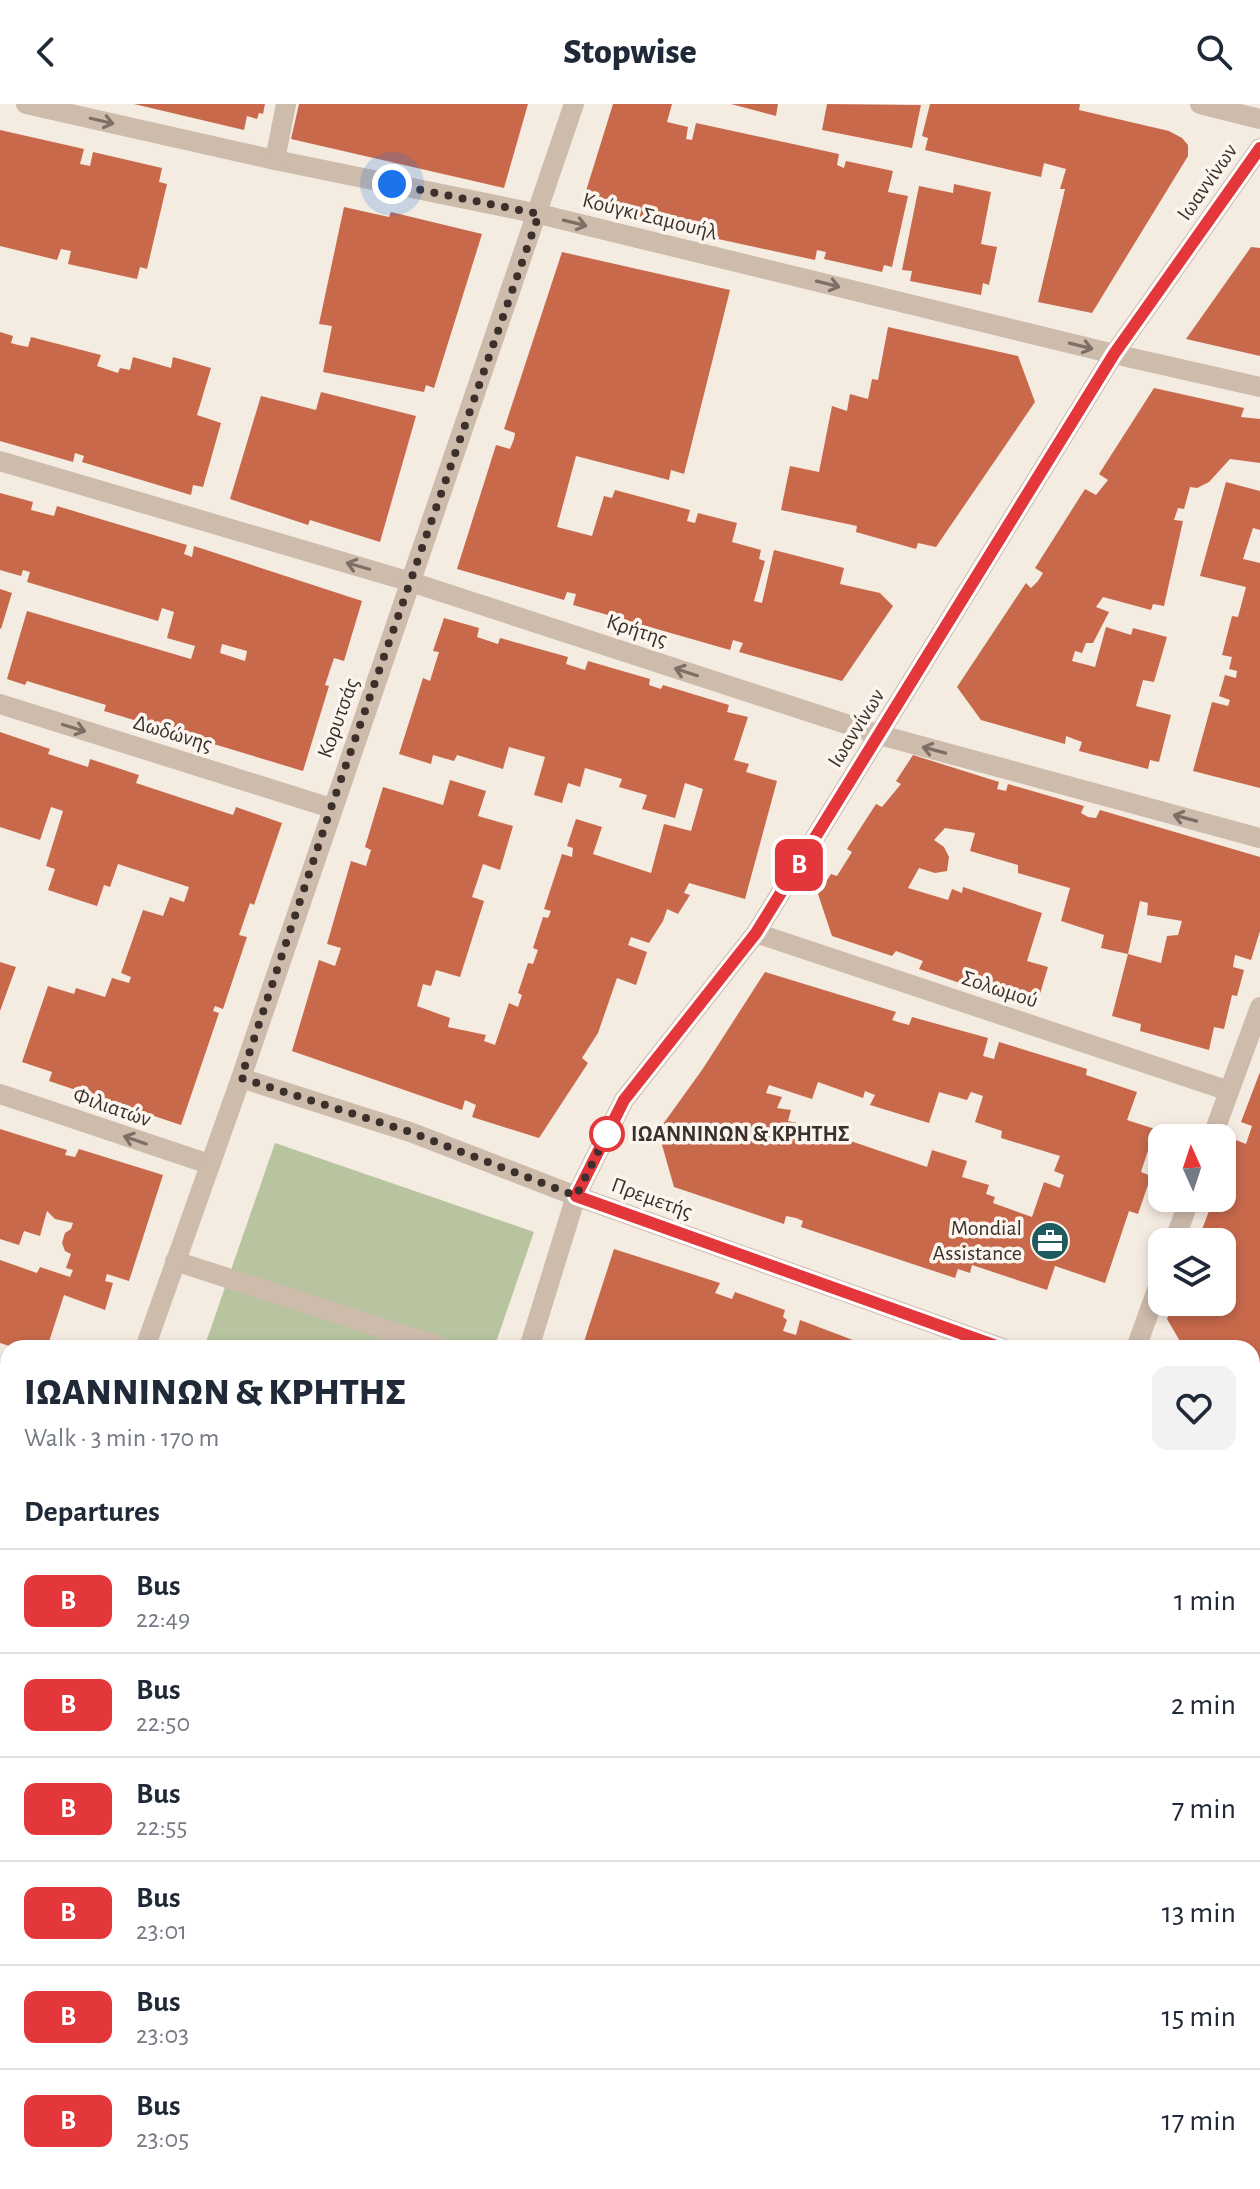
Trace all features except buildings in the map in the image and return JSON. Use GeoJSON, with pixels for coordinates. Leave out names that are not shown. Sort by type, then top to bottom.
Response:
{"type":"FeatureCollection","features":[{"type":"Feature","properties":{"kind":"street","name":"Κούγκι Σαμουήλ"},"geometry":{"type":"LineString","coordinates":[[26,104],[275,160],[539,214],[1260,387]]}},
{"type":"Feature","properties":{"kind":"street"},"geometry":{"type":"LineString","coordinates":[[275,160],[286,104]]}},
{"type":"Feature","properties":{"kind":"street","name":"Κορυτσάς"},"geometry":{"type":"LineString","coordinates":[[148,1340],[539,214],[574,104]]}},
{"type":"Feature","properties":{"kind":"street"},"geometry":{"type":"LineString","coordinates":[[1200,104],[1260,119]]}},
{"type":"Feature","properties":{"kind":"street","name":"Ιωαννίνων"},"geometry":{"type":"LineString","coordinates":[[531,1340],[576,1196],[624,1100],[756,933],[1114,354],[1260,148]]}},
{"type":"Feature","properties":{"kind":"street","name":"Κρήτης"},"geometry":{"type":"LineString","coordinates":[[0,461],[411,582],[880,735],[1260,838]]}},
{"type":"Feature","properties":{"kind":"street","name":"Δωδώνης"},"geometry":{"type":"LineString","coordinates":[[0,704],[331,808]]}},
{"type":"Feature","properties":{"kind":"street","name":"Σολωμού"},"geometry":{"type":"LineString","coordinates":[[756,933],[1229,1091]]}},
{"type":"Feature","properties":{"kind":"street"},"geometry":{"type":"LineString","coordinates":[[1217,1124],[1260,1007]]}},
{"type":"Feature","properties":{"kind":"street","name":"Πρεμετής"},"geometry":{"type":"LineString","coordinates":[[241,1078],[410,1132],[576,1196],[980,1340]]}},
{"type":"Feature","properties":{"kind":"street","name":"Φιλιατών"},"geometry":{"type":"LineString","coordinates":[[0,1094],[209,1164]]}},
{"type":"Feature","properties":{"kind":"street"},"geometry":{"type":"LineString","coordinates":[[175,1261],[419,1340]]}},
{"type":"Feature","properties":{"kind":"street"},"geometry":{"type":"LineString","coordinates":[[1139,1340],[1148,1315]]}},
{"type":"Feature","properties":{"kind":"green space"},"geometry":{"type":"Polygon","coordinates":[[[275,1143],[534,1232],[497,1340],[207,1340],[275,1143]]]}},
{"type":"Feature","properties":{"kind":"bus line","name":"Β"},"geometry":{"type":"LineString","coordinates":[[980,1340],[576,1196],[624,1100],[756,933],[1114,354],[1260,148]]}},
{"type":"Feature","properties":{"kind":"place","name":"ΙΩΑΝΝΙΝΩΝ & ΚΡΗΤΗΣ"},"geometry":{"type":"Point","coordinates":[607,1134]}},
{"type":"Feature","properties":{"kind":"place","name":"Mondial Assistance"},"geometry":{"type":"Point","coordinates":[1050,1241]}},
{"type":"Feature","properties":{"kind":"route"},"geometry":{"type":"LineString","coordinates":[[392,184],[539,214],[331,808],[241,1078],[410,1132],[576,1196],[612,1124],[607,1134]]}}]}
